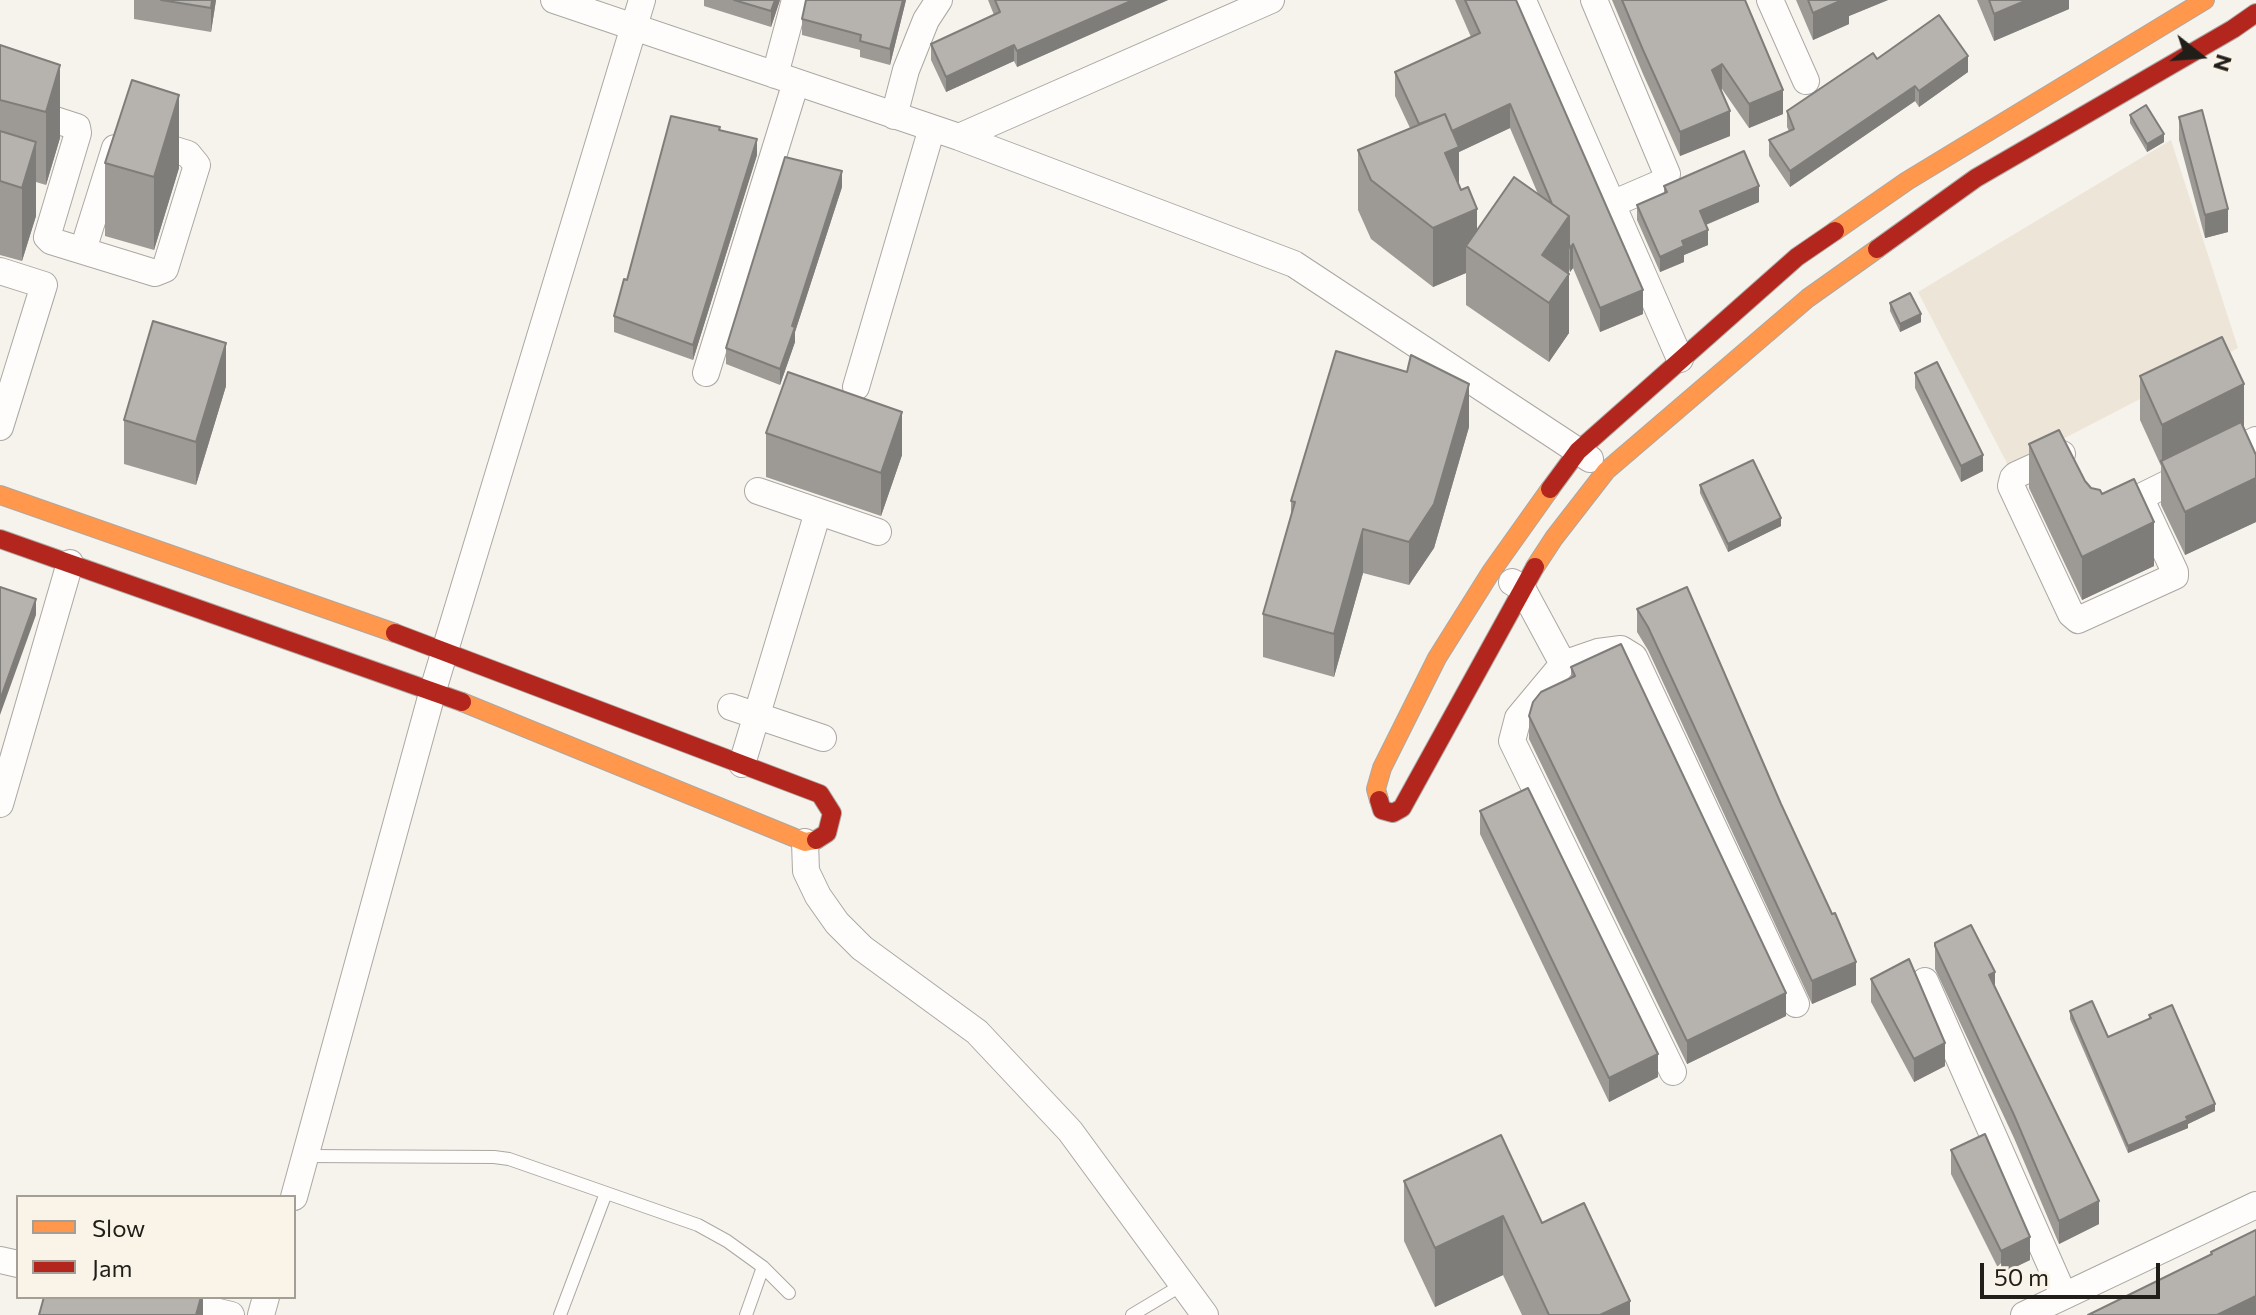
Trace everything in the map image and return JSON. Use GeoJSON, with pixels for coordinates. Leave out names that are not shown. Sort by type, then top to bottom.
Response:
{"type":"FeatureCollection","features":[{"type":"Feature","properties":{"kind":"street"},"geometry":{"type":"LineString","coordinates":[[554,0],[959,137],[1294,264],[1606,471]]}},
{"type":"Feature","properties":{"kind":"street"},"geometry":{"type":"LineString","coordinates":[[295,1195],[433,690],[642,0]]}},
{"type":"Feature","properties":{"kind":"street"},"geometry":{"type":"LineString","coordinates":[[706,373],[785,78],[795,0]]}},
{"type":"Feature","properties":{"kind":"street"},"geometry":{"type":"LineString","coordinates":[[894,116],[906,70],[939,0]]}},
{"type":"Feature","properties":{"kind":"street"},"geometry":{"type":"LineString","coordinates":[[959,137],[1271,0]]}},
{"type":"Feature","properties":{"kind":"street"},"geometry":{"type":"LineString","coordinates":[[1594,0],[1667,174],[1663,182],[1612,204]]}},
{"type":"Feature","properties":{"kind":"street"},"geometry":{"type":"LineString","coordinates":[[1770,0],[1806,81]]}},
{"type":"Feature","properties":{"kind":"street"},"geometry":{"type":"LineString","coordinates":[[2205,0],[1907,181],[1809,273],[1606,471],[1554,538],[1522,588],[1402,808],[1389,814],[1382,810],[1376,789],[1382,768],[1437,658],[1491,572],[1578,451],[1680,359],[1809,273],[2256,13]]}},
{"type":"Feature","properties":{"kind":"street"},"geometry":{"type":"LineString","coordinates":[[2214,0],[2233,29],[2256,40]]}},
{"type":"Feature","properties":{"kind":"street"},"geometry":{"type":"LineString","coordinates":[[1520,5],[1680,359]]}},
{"type":"Feature","properties":{"kind":"street"},"geometry":{"type":"LineString","coordinates":[[0,102],[77,127],[78,133],[47,233],[51,241],[155,273],[165,269],[196,161],[188,154],[125,135],[121,137],[83,250]]}},
{"type":"Feature","properties":{"kind":"street"},"geometry":{"type":"LineString","coordinates":[[856,387],[932,128]]}},
{"type":"Feature","properties":{"kind":"street"},"geometry":{"type":"LineString","coordinates":[[28,197],[56,205]]}},
{"type":"Feature","properties":{"kind":"street"},"geometry":{"type":"LineString","coordinates":[[0,427],[58,242]]}},
{"type":"Feature","properties":{"kind":"street"},"geometry":{"type":"LineString","coordinates":[[0,271],[44,285]]}},
{"type":"Feature","properties":{"kind":"street"},"geometry":{"type":"LineString","coordinates":[[2093,505],[2099,518],[2256,440]]}},
{"type":"Feature","properties":{"kind":"street"},"geometry":{"type":"LineString","coordinates":[[2076,469],[2065,453],[2016,475],[2011,486],[2071,614],[2078,620],[2175,576],[2140,497]]}},
{"type":"Feature","properties":{"kind":"street"},"geometry":{"type":"LineString","coordinates":[[758,491],[878,532]]}},
{"type":"Feature","properties":{"kind":"street"},"geometry":{"type":"LineString","coordinates":[[0,495],[447,651],[820,794],[832,813],[831,823],[827,833],[819,839],[805,842],[433,690],[0,539]]}},
{"type":"Feature","properties":{"kind":"street"},"geometry":{"type":"LineString","coordinates":[[742,764],[818,512]]}},
{"type":"Feature","properties":{"kind":"street"},"geometry":{"type":"LineString","coordinates":[[0,804],[70,563]]}},
{"type":"Feature","properties":{"kind":"street"},"geometry":{"type":"LineString","coordinates":[[1491,572],[1522,588],[1563,664]]}},
{"type":"Feature","properties":{"kind":"street"},"geometry":{"type":"LineString","coordinates":[[1673,1072],[1512,741],[1518,718],[1563,664],[1598,652],[1621,649],[1634,657],[1796,1004]]}},
{"type":"Feature","properties":{"kind":"street"},"geometry":{"type":"LineString","coordinates":[[731,707],[823,738]]}},
{"type":"Feature","properties":{"kind":"street"},"geometry":{"type":"LineString","coordinates":[[805,842],[806,871],[818,896],[837,923],[862,948],[977,1032],[1070,1131],[1205,1315]]}},
{"type":"Feature","properties":{"kind":"street"},"geometry":{"type":"LineString","coordinates":[[1925,981],[2064,1296]]}},
{"type":"Feature","properties":{"kind":"street"},"geometry":{"type":"LineString","coordinates":[[2024,1315],[2256,1205]]}},
{"type":"Feature","properties":{"kind":"street"},"geometry":{"type":"LineString","coordinates":[[164,1299],[231,1315]]}},
{"type":"Feature","properties":{"kind":"lane"},"geometry":{"type":"LineString","coordinates":[[305,1156],[509,1159],[698,1225],[763,1267],[789,1293]]}},
{"type":"Feature","properties":{"kind":"lane"},"geometry":{"type":"LineString","coordinates":[[560,1315],[606,1193]]}},
{"type":"Feature","properties":{"kind":"lane"},"geometry":{"type":"LineString","coordinates":[[746,1315],[763,1267]]}},
{"type":"Feature","properties":{"kind":"lane"},"geometry":{"type":"LineString","coordinates":[[1132,1315],[1182,1285]]}},
{"type":"Feature","properties":{"kind":"shaded area"},"geometry":{"type":"Polygon","coordinates":[[[2171,140],[2238,348],[2009,467],[1918,292],[2171,140]]]}},
{"type":"Feature","properties":{"kind":"building"},"geometry":{"type":"Polygon","coordinates":[[[161,0],[212,0],[211,8],[161,0]]]}},
{"type":"Feature","properties":{"kind":"building"},"geometry":{"type":"Polygon","coordinates":[[[734,0],[775,0],[771,11],[734,0]]]}},
{"type":"Feature","properties":{"kind":"building"},"geometry":{"type":"Polygon","coordinates":[[[806,0],[903,0],[890,49],[860,41],[861,35],[802,19],[806,0]]]}},
{"type":"Feature","properties":{"kind":"building"},"geometry":{"type":"Polygon","coordinates":[[[995,0],[1133,0],[1017,51],[1014,45],[946,77],[931,44],[1000,12],[995,0]]]}},
{"type":"Feature","properties":{"kind":"building"},"geometry":{"type":"Polygon","coordinates":[[[1465,0],[1516,0],[1643,290],[1600,308],[1573,244],[1570,248],[1569,216],[1552,204],[1510,104],[1452,131],[1445,114],[1419,124],[1395,72],[1480,33],[1465,0]]]}},
{"type":"Feature","properties":{"kind":"building"},"geometry":{"type":"Polygon","coordinates":[[[1622,0],[1745,0],[1783,90],[1749,104],[1722,64],[1712,70],[1730,111],[1680,132],[1622,0]]]}},
{"type":"Feature","properties":{"kind":"building"},"geometry":{"type":"Polygon","coordinates":[[[1808,0],[1842,0],[1813,13],[1808,0]]]}},
{"type":"Feature","properties":{"kind":"building"},"geometry":{"type":"Polygon","coordinates":[[[1989,0],[2027,0],[1994,14],[1989,0]]]}},
{"type":"Feature","properties":{"kind":"building"},"geometry":{"type":"Polygon","coordinates":[[[1939,15],[1968,56],[1919,91],[1915,86],[1790,171],[1769,140],[1794,129],[1787,111],[1873,53],[1877,59],[1939,15]]]}},
{"type":"Feature","properties":{"kind":"building"},"geometry":{"type":"Polygon","coordinates":[[[0,45],[60,65],[46,112],[0,100],[0,45]]]}},
{"type":"Feature","properties":{"kind":"building"},"geometry":{"type":"Polygon","coordinates":[[[132,80],[179,95],[154,177],[105,163],[132,80]]]}},
{"type":"Feature","properties":{"kind":"building"},"geometry":{"type":"Polygon","coordinates":[[[2146,105],[2164,134],[2147,144],[2130,115],[2146,105]]]}},
{"type":"Feature","properties":{"kind":"building"},"geometry":{"type":"Polygon","coordinates":[[[2202,110],[2228,209],[2205,215],[2179,117],[2202,110]]]}},
{"type":"Feature","properties":{"kind":"building"},"geometry":{"type":"Polygon","coordinates":[[[1445,114],[1459,147],[1445,153],[1461,190],[1468,187],[1477,209],[1433,228],[1371,180],[1358,150],[1445,114]]]}},
{"type":"Feature","properties":{"kind":"building"},"geometry":{"type":"Polygon","coordinates":[[[671,116],[757,139],[693,345],[614,316],[624,279],[627,280],[671,116]]]}},
{"type":"Feature","properties":{"kind":"building"},"geometry":{"type":"Polygon","coordinates":[[[0,131],[36,142],[22,188],[0,181],[0,131]]]}},
{"type":"Feature","properties":{"kind":"building"},"geometry":{"type":"Polygon","coordinates":[[[1744,151],[1759,186],[1700,211],[1708,230],[1682,241],[1684,246],[1660,257],[1637,205],[1667,192],[1664,186],[1744,151]]]}},
{"type":"Feature","properties":{"kind":"building"},"geometry":{"type":"Polygon","coordinates":[[[785,157],[842,171],[780,369],[726,348],[785,157]]]}},
{"type":"Feature","properties":{"kind":"building"},"geometry":{"type":"Polygon","coordinates":[[[1514,177],[1569,216],[1542,255],[1569,274],[1549,303],[1466,246],[1514,177]]]}},
{"type":"Feature","properties":{"kind":"building"},"geometry":{"type":"Polygon","coordinates":[[[1910,293],[1921,314],[1900,324],[1890,303],[1910,293]]]}},
{"type":"Feature","properties":{"kind":"building"},"geometry":{"type":"Polygon","coordinates":[[[153,321],[226,343],[196,442],[124,420],[153,321]]]}},
{"type":"Feature","properties":{"kind":"building"},"geometry":{"type":"Polygon","coordinates":[[[2222,337],[2244,384],[2162,425],[2140,376],[2222,337]]]}},
{"type":"Feature","properties":{"kind":"building"},"geometry":{"type":"Polygon","coordinates":[[[1336,351],[1407,372],[1411,355],[1469,384],[1434,504],[1409,542],[1363,529],[1334,634],[1263,614],[1295,502],[1291,501],[1336,351]]]}},
{"type":"Feature","properties":{"kind":"building"},"geometry":{"type":"Polygon","coordinates":[[[1937,362],[1983,455],[1961,466],[1915,373],[1937,362]]]}},
{"type":"Feature","properties":{"kind":"building"},"geometry":{"type":"Polygon","coordinates":[[[788,372],[902,412],[881,473],[766,433],[788,372]]]}},
{"type":"Feature","properties":{"kind":"building"},"geometry":{"type":"Polygon","coordinates":[[[2241,422],[2256,455],[2256,478],[2185,512],[2161,461],[2241,422]]]}},
{"type":"Feature","properties":{"kind":"building"},"geometry":{"type":"Polygon","coordinates":[[[2059,430],[2091,488],[2100,490],[2102,494],[2134,479],[2154,522],[2082,557],[2029,444],[2059,430]]]}},
{"type":"Feature","properties":{"kind":"building"},"geometry":{"type":"Polygon","coordinates":[[[1753,460],[1781,518],[1728,544],[1700,485],[1753,460]]]}},
{"type":"Feature","properties":{"kind":"building"},"geometry":{"type":"Polygon","coordinates":[[[0,587],[36,599],[0,700],[0,587]]]}},
{"type":"Feature","properties":{"kind":"building"},"geometry":{"type":"Polygon","coordinates":[[[1687,587],[1781,804],[1856,962],[1812,981],[1637,609],[1687,587]]]}},
{"type":"Feature","properties":{"kind":"building"},"geometry":{"type":"Polygon","coordinates":[[[1621,644],[1786,993],[1687,1041],[1529,716],[1533,702],[1541,692],[1575,676],[1571,667],[1621,644]]]}},
{"type":"Feature","properties":{"kind":"building"},"geometry":{"type":"Polygon","coordinates":[[[1528,788],[1658,1054],[1609,1078],[1480,811],[1528,788]]]}},
{"type":"Feature","properties":{"kind":"building"},"geometry":{"type":"Polygon","coordinates":[[[1971,925],[1995,972],[1989,975],[2099,1201],[2059,1221],[2014,1115],[1935,946],[1935,943],[1971,925]]]}},
{"type":"Feature","properties":{"kind":"building"},"geometry":{"type":"Polygon","coordinates":[[[1909,959],[1945,1043],[1914,1059],[1871,979],[1909,959]]]}},
{"type":"Feature","properties":{"kind":"building"},"geometry":{"type":"Polygon","coordinates":[[[2092,1001],[2108,1037],[2172,1005],[2215,1104],[2186,1117],[2188,1120],[2128,1146],[2070,1011],[2092,1001]]]}},
{"type":"Feature","properties":{"kind":"building"},"geometry":{"type":"Polygon","coordinates":[[[1985,1134],[2030,1237],[2001,1251],[1951,1150],[1985,1134]]]}},
{"type":"Feature","properties":{"kind":"building"},"geometry":{"type":"Polygon","coordinates":[[[1501,1135],[1542,1223],[1584,1203],[1630,1301],[1600,1315],[1549,1315],[1503,1216],[1435,1248],[1404,1181],[1501,1135]]]}},
{"type":"Feature","properties":{"kind":"building"},"geometry":{"type":"Polygon","coordinates":[[[2256,1230],[2256,1296],[2217,1315],[2088,1315],[2212,1254],[2256,1230]]]}},
{"type":"Feature","properties":{"kind":"building"},"geometry":{"type":"Polygon","coordinates":[[[43,1299],[200,1299],[196,1315],[39,1315],[43,1299]]]}},
{"type":"Feature","properties":{"kind":"traffic: slow"},"geometry":{"type":"LineString","coordinates":[[1835,231],[1907,181],[2205,0]]}},
{"type":"Feature","properties":{"kind":"traffic: slow"},"geometry":{"type":"LineString","coordinates":[[1535,567],[1606,471],[1808,298],[1877,249]]}},
{"type":"Feature","properties":{"kind":"traffic: slow"},"geometry":{"type":"LineString","coordinates":[[1379,800],[1376,789],[1382,768],[1437,658],[1491,572],[1550,489]]}},
{"type":"Feature","properties":{"kind":"traffic: slow"},"geometry":{"type":"LineString","coordinates":[[0,495],[395,633]]}},
{"type":"Feature","properties":{"kind":"traffic: slow"},"geometry":{"type":"LineString","coordinates":[[462,702],[805,842],[816,840]]}},
{"type":"Feature","properties":{"kind":"traffic: jam"},"geometry":{"type":"LineString","coordinates":[[1877,249],[1976,178],[2256,13]]}},
{"type":"Feature","properties":{"kind":"traffic: jam"},"geometry":{"type":"LineString","coordinates":[[1550,489],[1578,451],[1797,257],[1835,231]]}},
{"type":"Feature","properties":{"kind":"traffic: jam"},"geometry":{"type":"LineString","coordinates":[[0,539],[462,702]]}},
{"type":"Feature","properties":{"kind":"traffic: jam"},"geometry":{"type":"LineString","coordinates":[[1379,800],[1382,810],[1393,813],[1402,808],[1535,567]]}},
{"type":"Feature","properties":{"kind":"traffic: jam"},"geometry":{"type":"LineString","coordinates":[[395,633],[820,794],[832,813],[827,833],[816,840]]}}]}
